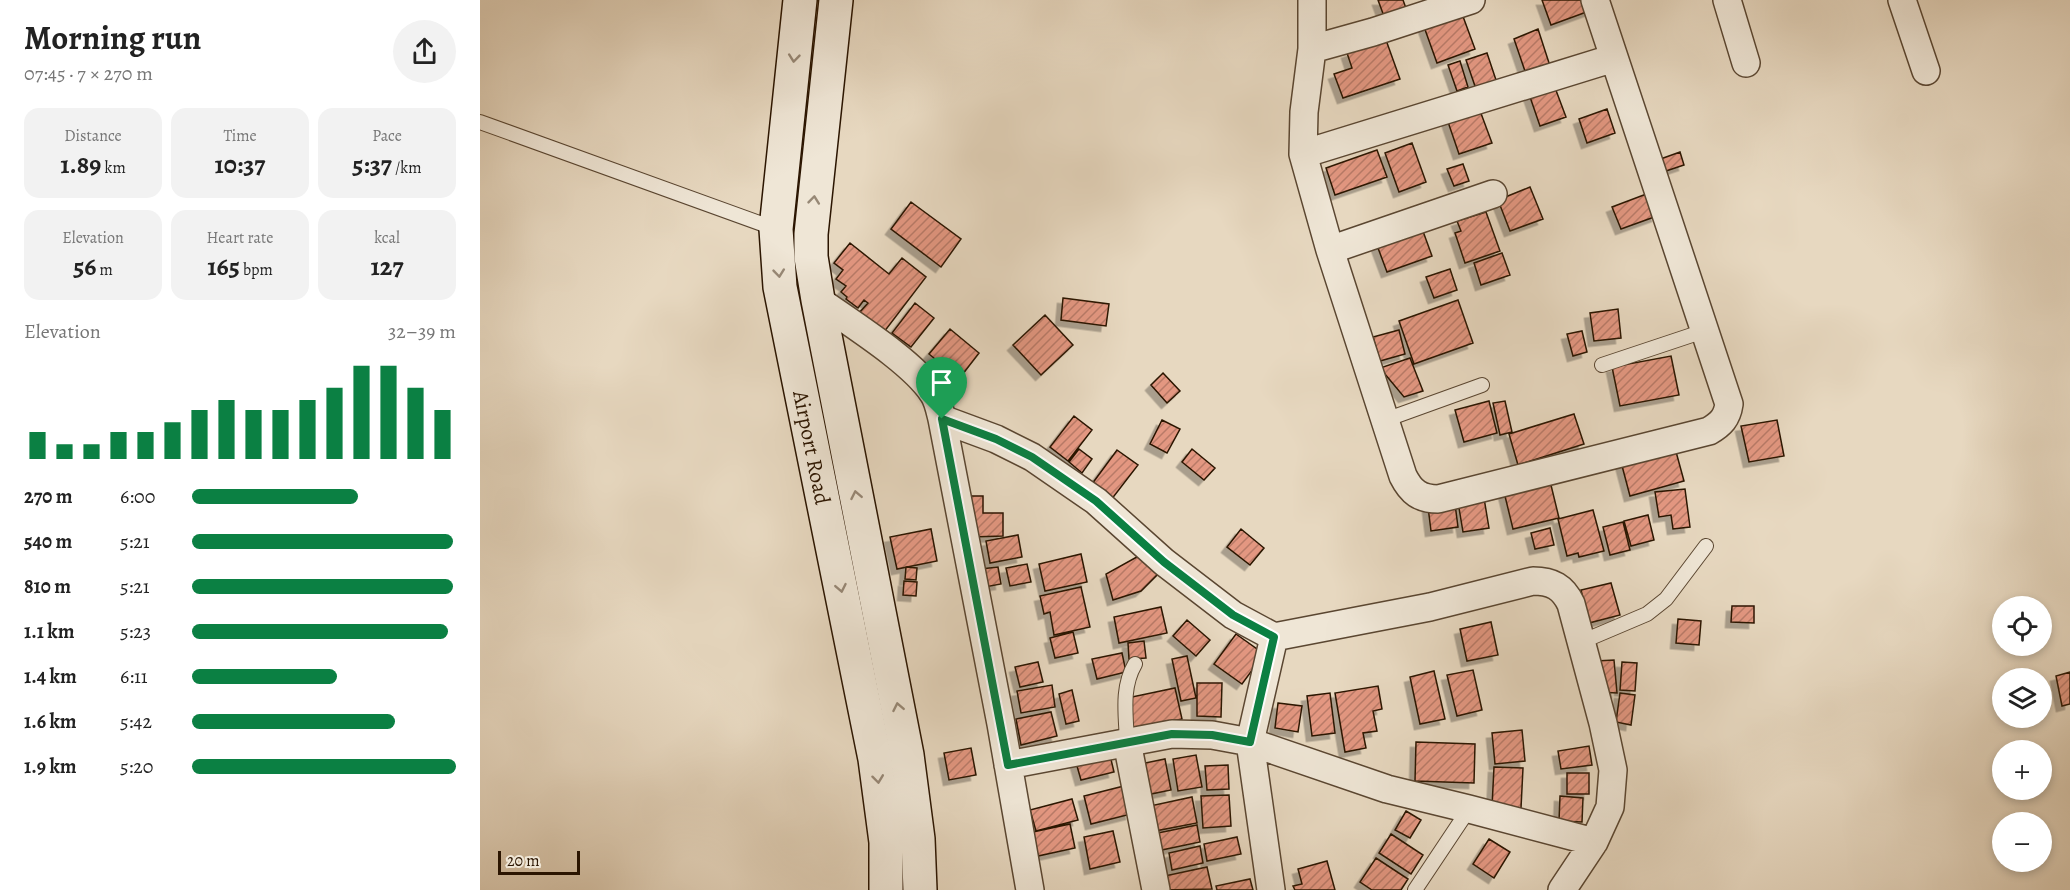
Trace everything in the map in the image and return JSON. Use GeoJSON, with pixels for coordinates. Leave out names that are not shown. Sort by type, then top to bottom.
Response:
{"type":"FeatureCollection","features":[{"type":"Feature","properties":{"kind":"main road","name":"Airport Road"},"geometry":{"type":"LineString","coordinates":[[800,0],[776,229],[780,287],[875,759],[886,842],[886,890]]}},
{"type":"Feature","properties":{"kind":"main road","name":"Airport Road"},"geometry":{"type":"LineString","coordinates":[[836,0],[811,234],[811,257],[907,755],[918,839],[920,890]]}},
{"type":"Feature","properties":{"kind":"main road"},"geometry":{"type":"LineString","coordinates":[[785,308],[818,300]]}},
{"type":"Feature","properties":{"kind":"main road"},"geometry":{"type":"LineString","coordinates":[[831,542],[864,536]]}},
{"type":"Feature","properties":{"kind":"street"},"geometry":{"type":"LineString","coordinates":[[1312,0],[1312,49],[1305,102],[1303,154],[1330,250],[1403,476],[1408,486],[1426,499],[1438,499],[1709,431],[1720,425],[1727,414],[1729,404],[1595,0]]}},
{"type":"Feature","properties":{"kind":"street"},"geometry":{"type":"LineString","coordinates":[[1312,49],[1472,0]]}},
{"type":"Feature","properties":{"kind":"street"},"geometry":{"type":"LineString","coordinates":[[1726,0],[1746,63]]}},
{"type":"Feature","properties":{"kind":"street"},"geometry":{"type":"LineString","coordinates":[[1902,0],[1926,71]]}},
{"type":"Feature","properties":{"kind":"street"},"geometry":{"type":"LineString","coordinates":[[1303,154],[1614,58]]}},
{"type":"Feature","properties":{"kind":"street"},"geometry":{"type":"LineString","coordinates":[[1330,250],[1493,194]]}},
{"type":"Feature","properties":{"kind":"street"},"geometry":{"type":"LineString","coordinates":[[818,300],[917,374],[934,394],[942,419],[1030,890]]}},
{"type":"Feature","properties":{"kind":"street"},"geometry":{"type":"LineString","coordinates":[[942,419],[996,439],[1032,457],[1096,501],[1164,562],[1233,615],[1274,637],[1431,608],[1533,581],[1545,581],[1565,592],[1571,604],[1603,723],[1613,770],[1610,807],[1594,842],[1562,890]]}},
{"type":"Feature","properties":{"kind":"street"},"geometry":{"type":"LineString","coordinates":[[1271,890],[1250,742],[1274,637]]}},
{"type":"Feature","properties":{"kind":"street"},"geometry":{"type":"LineString","coordinates":[[1008,765],[1172,734],[1212,735],[1250,742],[1387,789],[1594,842]]}},
{"type":"Feature","properties":{"kind":"street"},"geometry":{"type":"LineString","coordinates":[[1127,741],[1156,890]]}},
{"type":"Feature","properties":{"kind":"lane"},"geometry":{"type":"LineString","coordinates":[[480,122],[776,229]]}},
{"type":"Feature","properties":{"kind":"lane"},"geometry":{"type":"LineString","coordinates":[[1602,365],[1704,331]]}},
{"type":"Feature","properties":{"kind":"lane"},"geometry":{"type":"LineString","coordinates":[[1385,420],[1482,385]]}},
{"type":"Feature","properties":{"kind":"lane"},"geometry":{"type":"LineString","coordinates":[[1581,642],[1647,614],[1666,599],[1706,546]]}},
{"type":"Feature","properties":{"kind":"lane"},"geometry":{"type":"LineString","coordinates":[[1127,741],[1125,690],[1135,664]]}},
{"type":"Feature","properties":{"kind":"lane"},"geometry":{"type":"LineString","coordinates":[[1415,890],[1469,809]]}},
{"type":"Feature","properties":{"kind":"building"},"geometry":{"type":"Polygon","coordinates":[[[1378,0],[1403,0],[1407,11],[1385,19],[1378,0]]]}},
{"type":"Feature","properties":{"kind":"building"},"geometry":{"type":"Polygon","coordinates":[[[1542,0],[1589,0],[1592,10],[1551,25],[1542,0]]]}},
{"type":"Feature","properties":{"kind":"building"},"geometry":{"type":"Polygon","coordinates":[[[1461,11],[1475,49],[1437,63],[1423,24],[1461,11]]]}},
{"type":"Feature","properties":{"kind":"building"},"geometry":{"type":"Polygon","coordinates":[[[1538,29],[1551,69],[1527,77],[1514,39],[1538,29]]]}},
{"type":"Feature","properties":{"kind":"building"},"geometry":{"type":"Polygon","coordinates":[[[1386,40],[1400,79],[1343,98],[1334,74],[1352,68],[1347,53],[1386,40]]]}},
{"type":"Feature","properties":{"kind":"building"},"geometry":{"type":"Polygon","coordinates":[[[1487,53],[1497,83],[1476,89],[1466,60],[1487,53]]]}},
{"type":"Feature","properties":{"kind":"building"},"geometry":{"type":"Polygon","coordinates":[[[1460,61],[1468,87],[1457,91],[1448,65],[1460,61]]]}},
{"type":"Feature","properties":{"kind":"building"},"geometry":{"type":"Polygon","coordinates":[[[1554,85],[1566,117],[1540,126],[1529,94],[1554,85]]]}},
{"type":"Feature","properties":{"kind":"building"},"geometry":{"type":"Polygon","coordinates":[[[1479,108],[1492,143],[1459,154],[1447,119],[1479,108]]]}},
{"type":"Feature","properties":{"kind":"building"},"geometry":{"type":"Polygon","coordinates":[[[1607,109],[1615,133],[1587,143],[1579,119],[1607,109]]]}},
{"type":"Feature","properties":{"kind":"building"},"geometry":{"type":"Polygon","coordinates":[[[1412,143],[1426,182],[1399,192],[1385,153],[1412,143]]]}},
{"type":"Feature","properties":{"kind":"building"},"geometry":{"type":"Polygon","coordinates":[[[1377,150],[1387,177],[1335,195],[1326,168],[1377,150]]]}},
{"type":"Feature","properties":{"kind":"building"},"geometry":{"type":"Polygon","coordinates":[[[1680,152],[1684,165],[1660,173],[1655,161],[1680,152]]]}},
{"type":"Feature","properties":{"kind":"building"},"geometry":{"type":"Polygon","coordinates":[[[1463,164],[1469,181],[1454,186],[1447,169],[1463,164]]]}},
{"type":"Feature","properties":{"kind":"building"},"geometry":{"type":"Polygon","coordinates":[[[1530,187],[1543,219],[1510,231],[1498,200],[1530,187]]]}},
{"type":"Feature","properties":{"kind":"building"},"geometry":{"type":"Polygon","coordinates":[[[1649,193],[1657,216],[1621,229],[1612,207],[1649,193]]]}},
{"type":"Feature","properties":{"kind":"building"},"geometry":{"type":"Polygon","coordinates":[[[911,202],[961,239],[941,267],[891,229],[911,202]]]}},
{"type":"Feature","properties":{"kind":"building"},"geometry":{"type":"Polygon","coordinates":[[[1486,212],[1500,251],[1465,263],[1455,233],[1461,231],[1457,221],[1486,212]]]}},
{"type":"Feature","properties":{"kind":"building"},"geometry":{"type":"Polygon","coordinates":[[[1420,223],[1432,256],[1387,272],[1375,240],[1420,223]]]}},
{"type":"Feature","properties":{"kind":"building"},"geometry":{"type":"Polygon","coordinates":[[[850,243],[889,274],[902,258],[926,277],[884,332],[859,313],[868,303],[864,300],[858,308],[846,299],[847,297],[841,292],[846,286],[836,279],[843,270],[834,263],[850,243]]]}},
{"type":"Feature","properties":{"kind":"building"},"geometry":{"type":"Polygon","coordinates":[[[1502,253],[1510,275],[1481,285],[1474,263],[1502,253]]]}},
{"type":"Feature","properties":{"kind":"building"},"geometry":{"type":"Polygon","coordinates":[[[1450,269],[1457,290],[1434,298],[1426,277],[1450,269]]]}},
{"type":"Feature","properties":{"kind":"building"},"geometry":{"type":"Polygon","coordinates":[[[1063,298],[1109,304],[1106,326],[1061,320],[1063,298]]]}},
{"type":"Feature","properties":{"kind":"building"},"geometry":{"type":"Polygon","coordinates":[[[1458,300],[1473,343],[1414,364],[1399,321],[1458,300]]]}},
{"type":"Feature","properties":{"kind":"building"},"geometry":{"type":"Polygon","coordinates":[[[915,303],[934,318],[911,347],[892,333],[915,303]]]}},
{"type":"Feature","properties":{"kind":"building"},"geometry":{"type":"Polygon","coordinates":[[[1618,309],[1621,338],[1594,341],[1590,313],[1618,309]]]}},
{"type":"Feature","properties":{"kind":"building"},"geometry":{"type":"Polygon","coordinates":[[[1045,315],[1073,345],[1041,375],[1013,345],[1045,315]]]}},
{"type":"Feature","properties":{"kind":"building"},"geometry":{"type":"Polygon","coordinates":[[[950,329],[979,353],[959,379],[929,354],[950,329]]]}},
{"type":"Feature","properties":{"kind":"building"},"geometry":{"type":"Polygon","coordinates":[[[1399,330],[1405,354],[1380,361],[1373,337],[1399,330]]]}},
{"type":"Feature","properties":{"kind":"building"},"geometry":{"type":"Polygon","coordinates":[[[1582,331],[1587,352],[1573,356],[1567,334],[1582,331]]]}},
{"type":"Feature","properties":{"kind":"building"},"geometry":{"type":"Polygon","coordinates":[[[1671,356],[1679,395],[1620,406],[1612,367],[1671,356]]]}},
{"type":"Feature","properties":{"kind":"building"},"geometry":{"type":"Polygon","coordinates":[[[1410,358],[1423,391],[1404,397],[1380,368],[1410,358]]]}},
{"type":"Feature","properties":{"kind":"building"},"geometry":{"type":"Polygon","coordinates":[[[1163,373],[1180,391],[1167,403],[1151,385],[1163,373]]]}},
{"type":"Feature","properties":{"kind":"building"},"geometry":{"type":"Polygon","coordinates":[[[1489,401],[1497,433],[1464,442],[1455,410],[1489,401]]]}},
{"type":"Feature","properties":{"kind":"building"},"geometry":{"type":"Polygon","coordinates":[[[1505,401],[1512,432],[1500,435],[1493,403],[1505,401]]]}},
{"type":"Feature","properties":{"kind":"building"},"geometry":{"type":"Polygon","coordinates":[[[1574,414],[1584,444],[1518,465],[1509,434],[1574,414]]]}},
{"type":"Feature","properties":{"kind":"building"},"geometry":{"type":"Polygon","coordinates":[[[1074,416],[1092,430],[1068,461],[1050,447],[1074,416]]]}},
{"type":"Feature","properties":{"kind":"building"},"geometry":{"type":"Polygon","coordinates":[[[1162,420],[1180,429],[1167,453],[1150,444],[1162,420]]]}},
{"type":"Feature","properties":{"kind":"building"},"geometry":{"type":"Polygon","coordinates":[[[1777,420],[1784,456],[1749,462],[1741,426],[1777,420]]]}},
{"type":"Feature","properties":{"kind":"building"},"geometry":{"type":"Polygon","coordinates":[[[1675,448],[1684,481],[1630,496],[1621,462],[1675,448]]]}},
{"type":"Feature","properties":{"kind":"building"},"geometry":{"type":"Polygon","coordinates":[[[1079,449],[1092,459],[1082,473],[1069,462],[1079,449]]]}},
{"type":"Feature","properties":{"kind":"building"},"geometry":{"type":"Polygon","coordinates":[[[1192,449],[1215,468],[1204,480],[1182,462],[1192,449]]]}},
{"type":"Feature","properties":{"kind":"building"},"geometry":{"type":"Polygon","coordinates":[[[1117,450],[1138,465],[1111,500],[1092,484],[1117,450]]]}},
{"type":"Feature","properties":{"kind":"building"},"geometry":{"type":"Polygon","coordinates":[[[1550,481],[1559,518],[1513,529],[1504,492],[1550,481]]]}},
{"type":"Feature","properties":{"kind":"building"},"geometry":{"type":"Polygon","coordinates":[[[1685,489],[1690,527],[1673,529],[1671,515],[1659,517],[1655,492],[1685,489]]]}},
{"type":"Feature","properties":{"kind":"building"},"geometry":{"type":"Polygon","coordinates":[[[970,496],[983,496],[983,513],[1003,513],[1003,536],[971,537],[970,496]]]}},
{"type":"Feature","properties":{"kind":"building"},"geometry":{"type":"Polygon","coordinates":[[[1484,498],[1489,528],[1463,532],[1458,502],[1484,498]]]}},
{"type":"Feature","properties":{"kind":"building"},"geometry":{"type":"Polygon","coordinates":[[[1455,504],[1458,527],[1431,531],[1428,507],[1455,504]]]}},
{"type":"Feature","properties":{"kind":"building"},"geometry":{"type":"Polygon","coordinates":[[[1593,510],[1604,551],[1579,557],[1578,553],[1567,556],[1558,519],[1593,510]]]}},
{"type":"Feature","properties":{"kind":"building"},"geometry":{"type":"Polygon","coordinates":[[[1648,515],[1654,540],[1631,546],[1624,521],[1648,515]]]}},
{"type":"Feature","properties":{"kind":"building"},"geometry":{"type":"Polygon","coordinates":[[[1623,522],[1630,550],[1610,555],[1603,527],[1623,522]]]}},
{"type":"Feature","properties":{"kind":"building"},"geometry":{"type":"Polygon","coordinates":[[[1550,528],[1554,545],[1535,549],[1531,533],[1550,528]]]}},
{"type":"Feature","properties":{"kind":"building"},"geometry":{"type":"Polygon","coordinates":[[[931,529],[937,561],[897,569],[890,537],[931,529]]]}},
{"type":"Feature","properties":{"kind":"building"},"geometry":{"type":"Polygon","coordinates":[[[1241,529],[1264,548],[1250,565],[1227,547],[1241,529]]]}},
{"type":"Feature","properties":{"kind":"building"},"geometry":{"type":"Polygon","coordinates":[[[1018,535],[1022,557],[990,563],[986,541],[1018,535]]]}},
{"type":"Feature","properties":{"kind":"building"},"geometry":{"type":"Polygon","coordinates":[[[1144,553],[1162,570],[1141,591],[1113,600],[1106,574],[1144,553]]]}},
{"type":"Feature","properties":{"kind":"building"},"geometry":{"type":"Polygon","coordinates":[[[1081,554],[1087,582],[1045,591],[1039,564],[1081,554]]]}},
{"type":"Feature","properties":{"kind":"building"},"geometry":{"type":"Polygon","coordinates":[[[1027,564],[1031,582],[1010,586],[1006,568],[1027,564]]]}},
{"type":"Feature","properties":{"kind":"building"},"geometry":{"type":"Polygon","coordinates":[[[906,567],[917,568],[916,580],[905,579],[906,567]]]}},
{"type":"Feature","properties":{"kind":"building"},"geometry":{"type":"Polygon","coordinates":[[[998,567],[1001,584],[985,587],[981,569],[998,567]]]}},
{"type":"Feature","properties":{"kind":"building"},"geometry":{"type":"Polygon","coordinates":[[[904,581],[917,582],[916,596],[903,595],[904,581]]]}},
{"type":"Feature","properties":{"kind":"building"},"geometry":{"type":"Polygon","coordinates":[[[1611,583],[1620,615],[1589,623],[1581,590],[1611,583]]]}},
{"type":"Feature","properties":{"kind":"building"},"geometry":{"type":"Polygon","coordinates":[[[1081,587],[1090,627],[1054,635],[1050,612],[1044,614],[1040,596],[1081,587]]]}},
{"type":"Feature","properties":{"kind":"building"},"geometry":{"type":"Polygon","coordinates":[[[1732,606],[1754,606],[1754,623],[1731,622],[1732,606]]]}},
{"type":"Feature","properties":{"kind":"building"},"geometry":{"type":"Polygon","coordinates":[[[1161,607],[1167,633],[1119,643],[1114,617],[1161,607]]]}},
{"type":"Feature","properties":{"kind":"building"},"geometry":{"type":"Polygon","coordinates":[[[1678,619],[1701,621],[1699,645],[1676,643],[1678,619]]]}},
{"type":"Feature","properties":{"kind":"building"},"geometry":{"type":"Polygon","coordinates":[[[1187,620],[1210,640],[1196,656],[1173,636],[1187,620]]]}},
{"type":"Feature","properties":{"kind":"building"},"geometry":{"type":"Polygon","coordinates":[[[1491,622],[1498,655],[1467,661],[1460,629],[1491,622]]]}},
{"type":"Feature","properties":{"kind":"building"},"geometry":{"type":"Polygon","coordinates":[[[1073,632],[1078,653],[1055,658],[1050,638],[1073,632]]]}},
{"type":"Feature","properties":{"kind":"building"},"geometry":{"type":"Polygon","coordinates":[[[1236,634],[1264,654],[1242,684],[1214,664],[1236,634]]]}},
{"type":"Feature","properties":{"kind":"building"},"geometry":{"type":"Polygon","coordinates":[[[1144,641],[1146,658],[1129,659],[1128,643],[1144,641]]]}},
{"type":"Feature","properties":{"kind":"building"},"geometry":{"type":"Polygon","coordinates":[[[1122,653],[1126,672],[1097,679],[1092,659],[1122,653]]]}},
{"type":"Feature","properties":{"kind":"building"},"geometry":{"type":"Polygon","coordinates":[[[1187,656],[1196,698],[1181,701],[1172,659],[1187,656]]]}},
{"type":"Feature","properties":{"kind":"building"},"geometry":{"type":"Polygon","coordinates":[[[1614,660],[1617,693],[1598,692],[1596,661],[1614,660]]]}},
{"type":"Feature","properties":{"kind":"building"},"geometry":{"type":"Polygon","coordinates":[[[1038,662],[1043,682],[1020,687],[1015,667],[1038,662]]]}},
{"type":"Feature","properties":{"kind":"building"},"geometry":{"type":"Polygon","coordinates":[[[1622,662],[1637,663],[1635,691],[1620,690],[1622,662]]]}},
{"type":"Feature","properties":{"kind":"building"},"geometry":{"type":"Polygon","coordinates":[[[1473,670],[1482,710],[1457,716],[1447,675],[1473,670]]]}},
{"type":"Feature","properties":{"kind":"building"},"geometry":{"type":"Polygon","coordinates":[[[1434,671],[1445,719],[1420,724],[1410,677],[1434,671]]]}},
{"type":"Feature","properties":{"kind":"building"},"geometry":{"type":"Polygon","coordinates":[[[2070,672],[2070,704],[2062,706],[2056,676],[2070,672]]]}},
{"type":"Feature","properties":{"kind":"building"},"geometry":{"type":"Polygon","coordinates":[[[1197,683],[1222,683],[1221,717],[1197,716],[1197,683]]]}},
{"type":"Feature","properties":{"kind":"building"},"geometry":{"type":"Polygon","coordinates":[[[1052,685],[1055,707],[1021,713],[1017,691],[1052,685]]]}},
{"type":"Feature","properties":{"kind":"building"},"geometry":{"type":"Polygon","coordinates":[[[1378,686],[1382,709],[1373,711],[1377,731],[1363,733],[1366,748],[1345,752],[1335,693],[1378,686]]]}},
{"type":"Feature","properties":{"kind":"building"},"geometry":{"type":"Polygon","coordinates":[[[1175,688],[1182,719],[1133,729],[1127,698],[1175,688]]]}},
{"type":"Feature","properties":{"kind":"building"},"geometry":{"type":"Polygon","coordinates":[[[1072,690],[1079,721],[1066,724],[1059,694],[1072,690]]]}},
{"type":"Feature","properties":{"kind":"building"},"geometry":{"type":"Polygon","coordinates":[[[1330,693],[1335,733],[1312,736],[1307,696],[1330,693]]]}},
{"type":"Feature","properties":{"kind":"building"},"geometry":{"type":"Polygon","coordinates":[[[1620,693],[1635,695],[1631,725],[1616,722],[1620,693]]]}},
{"type":"Feature","properties":{"kind":"building"},"geometry":{"type":"Polygon","coordinates":[[[1278,703],[1302,706],[1298,732],[1275,728],[1278,703]]]}},
{"type":"Feature","properties":{"kind":"building"},"geometry":{"type":"Polygon","coordinates":[[[1051,712],[1057,736],[1021,745],[1016,719],[1051,712]]]}},
{"type":"Feature","properties":{"kind":"building"},"geometry":{"type":"Polygon","coordinates":[[[1522,730],[1525,761],[1495,764],[1492,733],[1522,730]]]}},
{"type":"Feature","properties":{"kind":"building"},"geometry":{"type":"Polygon","coordinates":[[[1416,742],[1475,744],[1474,783],[1415,781],[1416,742]]]}},
{"type":"Feature","properties":{"kind":"building"},"geometry":{"type":"Polygon","coordinates":[[[1589,746],[1592,765],[1561,769],[1558,751],[1589,746]]]}},
{"type":"Feature","properties":{"kind":"building"},"geometry":{"type":"Polygon","coordinates":[[[971,748],[976,775],[949,780],[944,753],[971,748]]]}},
{"type":"Feature","properties":{"kind":"building"},"geometry":{"type":"Polygon","coordinates":[[[1109,751],[1114,772],[1081,780],[1075,759],[1109,751]]]}},
{"type":"Feature","properties":{"kind":"building"},"geometry":{"type":"Polygon","coordinates":[[[1196,755],[1202,787],[1178,791],[1173,759],[1196,755]]]}},
{"type":"Feature","properties":{"kind":"building"},"geometry":{"type":"Polygon","coordinates":[[[1165,759],[1171,790],[1151,794],[1145,763],[1165,759]]]}},
{"type":"Feature","properties":{"kind":"building"},"geometry":{"type":"Polygon","coordinates":[[[1228,765],[1229,789],[1207,790],[1205,766],[1228,765]]]}},
{"type":"Feature","properties":{"kind":"building"},"geometry":{"type":"Polygon","coordinates":[[[1494,767],[1523,768],[1521,808],[1492,807],[1494,767]]]}},
{"type":"Feature","properties":{"kind":"building"},"geometry":{"type":"Polygon","coordinates":[[[1567,773],[1589,773],[1589,794],[1567,794],[1567,773]]]}},
{"type":"Feature","properties":{"kind":"building"},"geometry":{"type":"Polygon","coordinates":[[[1124,786],[1131,814],[1091,824],[1084,796],[1124,786]]]}},
{"type":"Feature","properties":{"kind":"building"},"geometry":{"type":"Polygon","coordinates":[[[1229,795],[1231,826],[1203,828],[1201,796],[1229,795]]]}},
{"type":"Feature","properties":{"kind":"building"},"geometry":{"type":"Polygon","coordinates":[[[1560,796],[1583,798],[1582,822],[1559,821],[1560,796]]]}},
{"type":"Feature","properties":{"kind":"building"},"geometry":{"type":"Polygon","coordinates":[[[1192,797],[1197,823],[1155,831],[1150,806],[1192,797]]]}},
{"type":"Feature","properties":{"kind":"building"},"geometry":{"type":"Polygon","coordinates":[[[1072,799],[1078,820],[1036,831],[1030,810],[1072,799]]]}},
{"type":"Feature","properties":{"kind":"building"},"geometry":{"type":"Polygon","coordinates":[[[1406,811],[1421,820],[1410,838],[1395,830],[1406,811]]]}},
{"type":"Feature","properties":{"kind":"building"},"geometry":{"type":"Polygon","coordinates":[[[1070,824],[1075,848],[1038,856],[1033,832],[1070,824]]]}},
{"type":"Feature","properties":{"kind":"building"},"geometry":{"type":"Polygon","coordinates":[[[1197,825],[1200,842],[1152,852],[1148,835],[1197,825]]]}},
{"type":"Feature","properties":{"kind":"building"},"geometry":{"type":"Polygon","coordinates":[[[1113,831],[1120,862],[1090,869],[1084,837],[1113,831]]]}},
{"type":"Feature","properties":{"kind":"building"},"geometry":{"type":"Polygon","coordinates":[[[1391,834],[1423,855],[1411,874],[1379,853],[1391,834]]]}},
{"type":"Feature","properties":{"kind":"building"},"geometry":{"type":"Polygon","coordinates":[[[1237,837],[1241,854],[1207,861],[1204,844],[1237,837]]]}},
{"type":"Feature","properties":{"kind":"building"},"geometry":{"type":"Polygon","coordinates":[[[1489,839],[1510,852],[1494,878],[1473,864],[1489,839]]]}},
{"type":"Feature","properties":{"kind":"building"},"geometry":{"type":"Polygon","coordinates":[[[1200,846],[1203,863],[1172,870],[1169,853],[1200,846]]]}},
{"type":"Feature","properties":{"kind":"building"},"geometry":{"type":"Polygon","coordinates":[[[1376,858],[1408,879],[1401,890],[1372,890],[1360,882],[1376,858]]]}},
{"type":"Feature","properties":{"kind":"building"},"geometry":{"type":"Polygon","coordinates":[[[1327,861],[1335,890],[1295,890],[1293,886],[1302,884],[1298,869],[1327,861]]]}},
{"type":"Feature","properties":{"kind":"building"},"geometry":{"type":"Polygon","coordinates":[[[1207,867],[1212,889],[1163,890],[1160,877],[1207,867]]]}},
{"type":"Feature","properties":{"kind":"building"},"geometry":{"type":"Polygon","coordinates":[[[1250,879],[1253,890],[1217,890],[1216,886],[1250,879]]]}},
{"type":"Feature","properties":{"kind":"route"},"geometry":{"type":"LineString","coordinates":[[942,419],[996,439],[1032,457],[1096,501],[1164,562],[1233,615],[1274,637],[1250,742],[1212,735],[1172,734],[1008,765],[942,419]]}}]}
